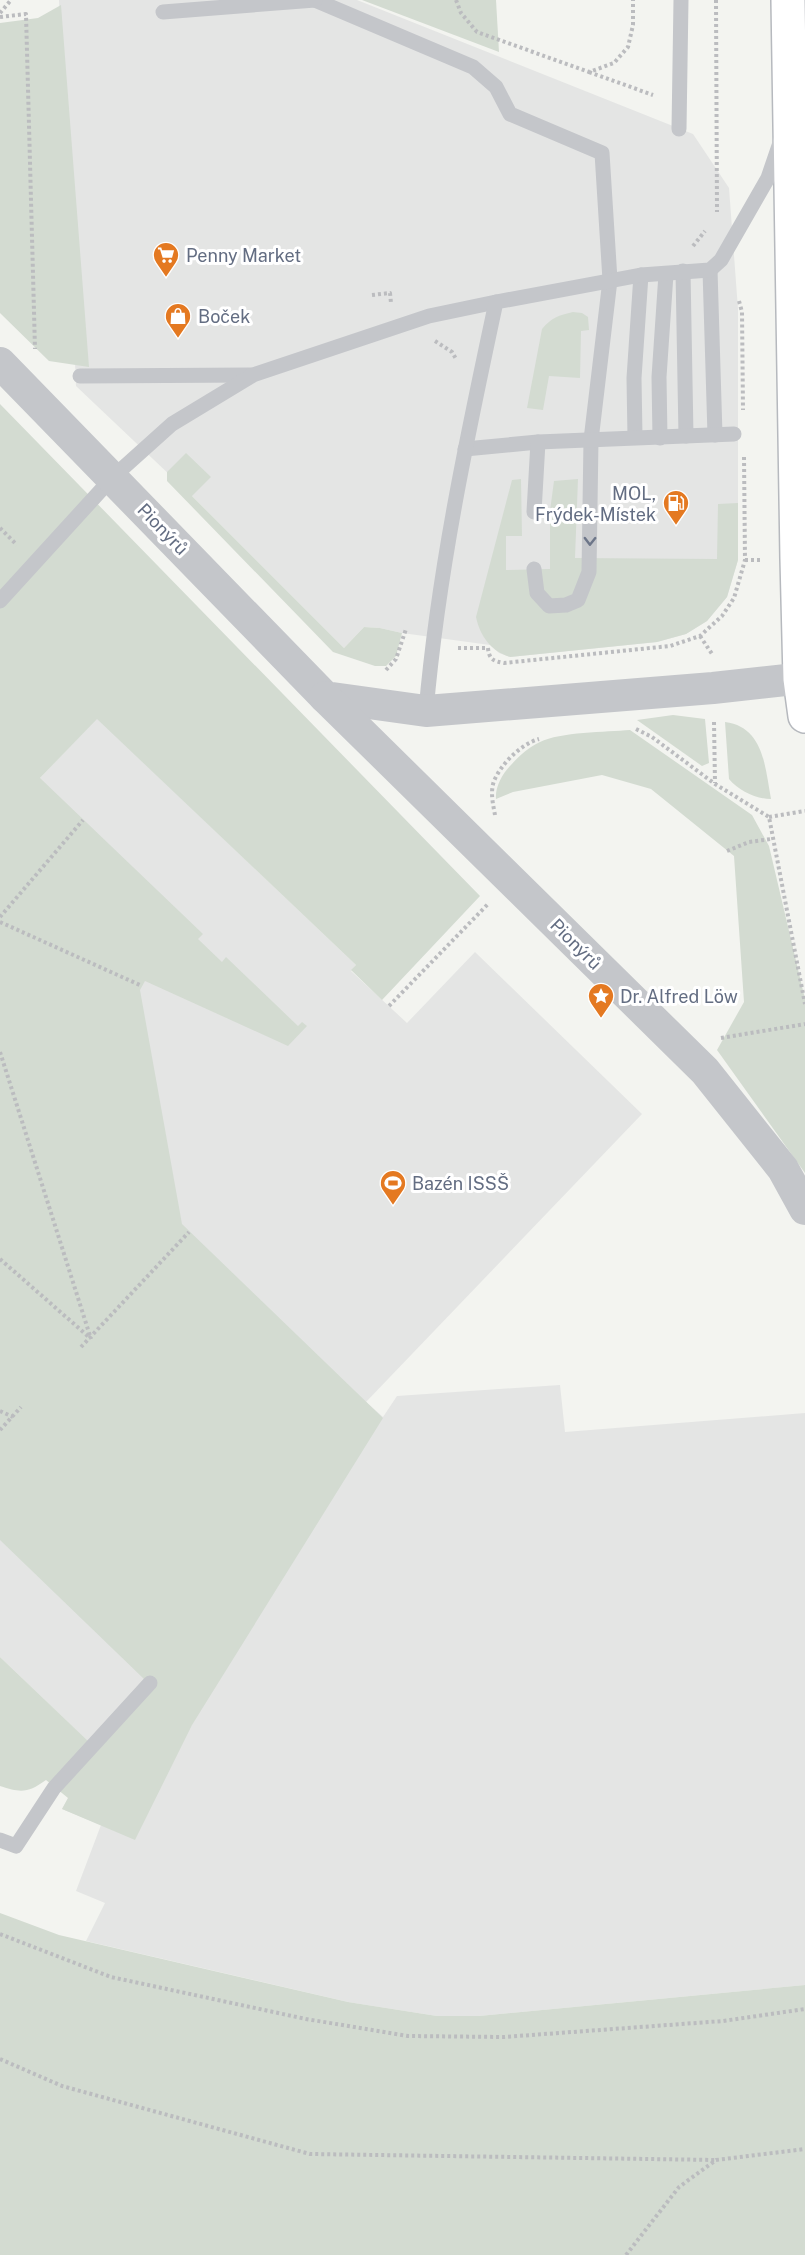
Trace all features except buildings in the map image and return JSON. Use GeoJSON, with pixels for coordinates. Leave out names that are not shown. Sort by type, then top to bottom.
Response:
{"type":"FeatureCollection","features":[{"type":"Feature","properties":{"kind":"main road"},"geometry":{"type":"LineString","coordinates":[[788,0],[805,716]]}},
{"type":"Feature","properties":{"kind":"street","name":"Pionýrů"},"geometry":{"type":"LineString","coordinates":[[0,363],[325,697],[705,1071],[783,1169],[805,1209]]}},
{"type":"Feature","properties":{"kind":"street"},"geometry":{"type":"LineString","coordinates":[[325,697],[426,711],[803,679]]}},
{"type":"Feature","properties":{"kind":"lane"},"geometry":{"type":"LineString","coordinates":[[163,12],[315,0],[473,66],[496,87],[510,114],[602,153],[610,280],[591,440],[589,572],[578,600],[566,605],[549,606],[537,593],[534,569]]}},
{"type":"Feature","properties":{"kind":"lane"},"geometry":{"type":"LineString","coordinates":[[679,129],[681,0]]}},
{"type":"Feature","properties":{"kind":"lane"},"geometry":{"type":"LineString","coordinates":[[0,601],[113,477],[172,424],[253,375],[429,316],[610,280],[641,275],[711,270],[721,260],[768,178],[790,112]]}},
{"type":"Feature","properties":{"kind":"lane"},"geometry":{"type":"LineString","coordinates":[[711,270],[715,435]]}},
{"type":"Feature","properties":{"kind":"lane"},"geometry":{"type":"LineString","coordinates":[[683,271],[686,436]]}},
{"type":"Feature","properties":{"kind":"lane"},"geometry":{"type":"LineString","coordinates":[[660,438],[659,377],[666,274]]}},
{"type":"Feature","properties":{"kind":"lane"},"geometry":{"type":"LineString","coordinates":[[635,437],[634,378],[641,275]]}},
{"type":"Feature","properties":{"kind":"lane"},"geometry":{"type":"LineString","coordinates":[[426,711],[431,649],[465,449],[496,302]]}},
{"type":"Feature","properties":{"kind":"lane"},"geometry":{"type":"LineString","coordinates":[[80,376],[253,375]]}},
{"type":"Feature","properties":{"kind":"lane"},"geometry":{"type":"LineString","coordinates":[[465,449],[538,442],[734,435]]}},
{"type":"Feature","properties":{"kind":"lane"},"geometry":{"type":"LineString","coordinates":[[534,512],[538,442]]}},
{"type":"Feature","properties":{"kind":"lane"},"geometry":{"type":"LineString","coordinates":[[0,1840],[16,1846],[54,1788],[150,1683]]}},
{"type":"Feature","properties":{"kind":"path"},"geometry":{"type":"LineString","coordinates":[[0,15],[11,0]]}},
{"type":"Feature","properties":{"kind":"path"},"geometry":{"type":"LineString","coordinates":[[456,0],[461,13],[477,32],[589,72],[614,63],[628,47],[633,25],[633,0]]}},
{"type":"Feature","properties":{"kind":"path"},"geometry":{"type":"LineString","coordinates":[[716,0],[717,216],[742,312],[743,418]]}},
{"type":"Feature","properties":{"kind":"path"},"geometry":{"type":"LineString","coordinates":[[0,15],[26,14],[35,361]]}},
{"type":"Feature","properties":{"kind":"path"},"geometry":{"type":"LineString","coordinates":[[683,271],[689,251],[717,216]]}},
{"type":"Feature","properties":{"kind":"path"},"geometry":{"type":"LineString","coordinates":[[428,338],[452,352],[461,368]]}},
{"type":"Feature","properties":{"kind":"path"},"geometry":{"type":"LineString","coordinates":[[401,648],[488,648],[489,657],[494,662],[504,663],[670,646],[700,636],[722,616],[734,598],[745,560],[744,454]]}},
{"type":"Feature","properties":{"kind":"path"},"geometry":{"type":"LineString","coordinates":[[0,528],[22,550]]}},
{"type":"Feature","properties":{"kind":"path"},"geometry":{"type":"LineString","coordinates":[[378,672],[385,671],[396,659],[407,625]]}},
{"type":"Feature","properties":{"kind":"path"},"geometry":{"type":"LineString","coordinates":[[634,728],[652,737],[715,784],[769,817],[805,811]]}},
{"type":"Feature","properties":{"kind":"path"},"geometry":{"type":"LineString","coordinates":[[495,817],[491,797],[494,781],[511,757],[530,741],[545,736]]}},
{"type":"Feature","properties":{"kind":"path"},"geometry":{"type":"LineString","coordinates":[[769,817],[771,839],[805,1004]]}},
{"type":"Feature","properties":{"kind":"path"},"geometry":{"type":"LineString","coordinates":[[0,917],[83,820]]}},
{"type":"Feature","properties":{"kind":"path"},"geometry":{"type":"LineString","coordinates":[[727,851],[749,842],[771,839]]}},
{"type":"Feature","properties":{"kind":"path"},"geometry":{"type":"LineString","coordinates":[[389,1006],[492,899]]}},
{"type":"Feature","properties":{"kind":"path"},"geometry":{"type":"LineString","coordinates":[[0,922],[142,986]]}},
{"type":"Feature","properties":{"kind":"path"},"geometry":{"type":"LineString","coordinates":[[744,1032],[805,1024]]}},
{"type":"Feature","properties":{"kind":"path"},"geometry":{"type":"LineString","coordinates":[[0,1052],[91,1339]]}},
{"type":"Feature","properties":{"kind":"path"},"geometry":{"type":"LineString","coordinates":[[81,1347],[91,1339],[189,1232]]}},
{"type":"Feature","properties":{"kind":"path"},"geometry":{"type":"LineString","coordinates":[[0,1259],[91,1339]]}},
{"type":"Feature","properties":{"kind":"path"},"geometry":{"type":"LineString","coordinates":[[0,1430],[21,1407]]}},
{"type":"Feature","properties":{"kind":"path"},"geometry":{"type":"LineString","coordinates":[[0,1412],[13,1417]]}},
{"type":"Feature","properties":{"kind":"path"},"geometry":{"type":"LineString","coordinates":[[0,1934],[111,1977],[306,2019],[408,2036],[515,2036],[723,2021],[805,2009]]}},
{"type":"Feature","properties":{"kind":"path"},"geometry":{"type":"LineString","coordinates":[[0,2059],[62,2086],[310,2154],[716,2160],[805,2149]]}},
{"type":"Feature","properties":{"kind":"path"},"geometry":{"type":"LineString","coordinates":[[626,2255],[679,2187],[716,2160]]}},
{"type":"Feature","properties":{"kind":"shaded area"},"geometry":{"type":"Polygon","coordinates":[[[59,0],[357,0],[693,134],[729,188],[738,309],[738,560],[727,597],[707,621],[686,634],[657,642],[510,657],[499,653],[490,645],[364,627],[344,648],[192,496],[76,386],[59,0]]]}},
{"type":"Feature","properties":{"kind":"shaded area"},"geometry":{"type":"Polygon","coordinates":[[[362,0],[496,0],[499,52],[362,0]]]}},
{"type":"Feature","properties":{"kind":"shaded area"},"geometry":{"type":"Polygon","coordinates":[[[61,5],[89,367],[49,361],[0,313],[0,23],[38,18],[61,5]]]}},
{"type":"Feature","properties":{"kind":"shaded area"},"geometry":{"type":"Polygon","coordinates":[[[573,312],[582,313],[588,317],[589,330],[581,331],[580,378],[549,376],[543,410],[527,408],[542,329],[556,318],[573,312]]]}},
{"type":"Feature","properties":{"kind":"shaded area"},"geometry":{"type":"Polygon","coordinates":[[[0,404],[480,896],[382,1000],[351,970],[356,965],[97,719],[40,778],[203,934],[198,939],[222,962],[226,957],[298,1026],[302,1022],[307,1026],[288,1046],[145,981],[140,990],[182,1224],[383,1418],[192,1725],[135,1840],[62,1809],[68,1798],[46,1780],[24,1790],[0,1786],[0,1657],[88,1741],[144,1679],[0,1540],[0,404]]]}},
{"type":"Feature","properties":{"kind":"shaded area"},"geometry":{"type":"Polygon","coordinates":[[[186,453],[211,477],[192,496],[344,648],[364,627],[402,633],[396,656],[386,666],[375,666],[333,652],[167,481],[167,472],[186,453]]]}},
{"type":"Feature","properties":{"kind":"shaded area"},"geometry":{"type":"Polygon","coordinates":[[[521,479],[522,536],[506,536],[506,570],[550,569],[550,511],[554,481],[578,479],[575,558],[717,559],[718,504],[738,503],[738,560],[727,597],[707,621],[686,634],[657,642],[510,657],[497,651],[487,642],[476,617],[512,480],[521,479]]]}},
{"type":"Feature","properties":{"kind":"shaded area"},"geometry":{"type":"Polygon","coordinates":[[[673,715],[705,719],[709,763],[702,766],[637,720],[673,715]]]}},
{"type":"Feature","properties":{"kind":"shaded area"},"geometry":{"type":"Polygon","coordinates":[[[97,718],[356,965],[351,971],[407,1023],[475,952],[642,1114],[366,1402],[383,1417],[397,1396],[560,1385],[565,1432],[805,1413],[805,1985],[479,2016],[437,2016],[348,2002],[86,1941],[105,1903],[76,1891],[101,1825],[62,1809],[96,1749],[0,1657],[0,741],[40,778],[97,718]]]}},
{"type":"Feature","properties":{"kind":"shaded area"},"geometry":{"type":"Polygon","coordinates":[[[725,722],[738,725],[755,740],[764,762],[771,799],[748,794],[729,779],[725,722]]]}},
{"type":"Feature","properties":{"kind":"shaded area"},"geometry":{"type":"Polygon","coordinates":[[[630,730],[752,815],[769,846],[805,999],[805,1173],[717,1050],[744,1002],[734,856],[651,789],[602,775],[513,792],[496,799],[498,785],[505,772],[521,755],[536,744],[571,734],[630,730]]]}},
{"type":"Feature","properties":{"kind":"shaded area"},"geometry":{"type":"Polygon","coordinates":[[[0,1913],[59,1935],[348,2002],[437,2016],[479,2016],[805,1985],[805,2255],[0,2255],[0,1913]]]}},
{"type":"Feature","properties":{"kind":"place","name":"Penny Market"},"geometry":{"type":"Point","coordinates":[166,278]}},
{"type":"Feature","properties":{"kind":"place","name":"Boček"},"geometry":{"type":"Point","coordinates":[178,339]}},
{"type":"Feature","properties":{"kind":"place","name":"MOL, Frýdek-Místek"},"geometry":{"type":"Point","coordinates":[676,526]}},
{"type":"Feature","properties":{"kind":"place","name":"Dr. Alfred Löw"},"geometry":{"type":"Point","coordinates":[601,1019]}},
{"type":"Feature","properties":{"kind":"place","name":"Bazén ISSŠ"},"geometry":{"type":"Point","coordinates":[393,1206]}}]}
